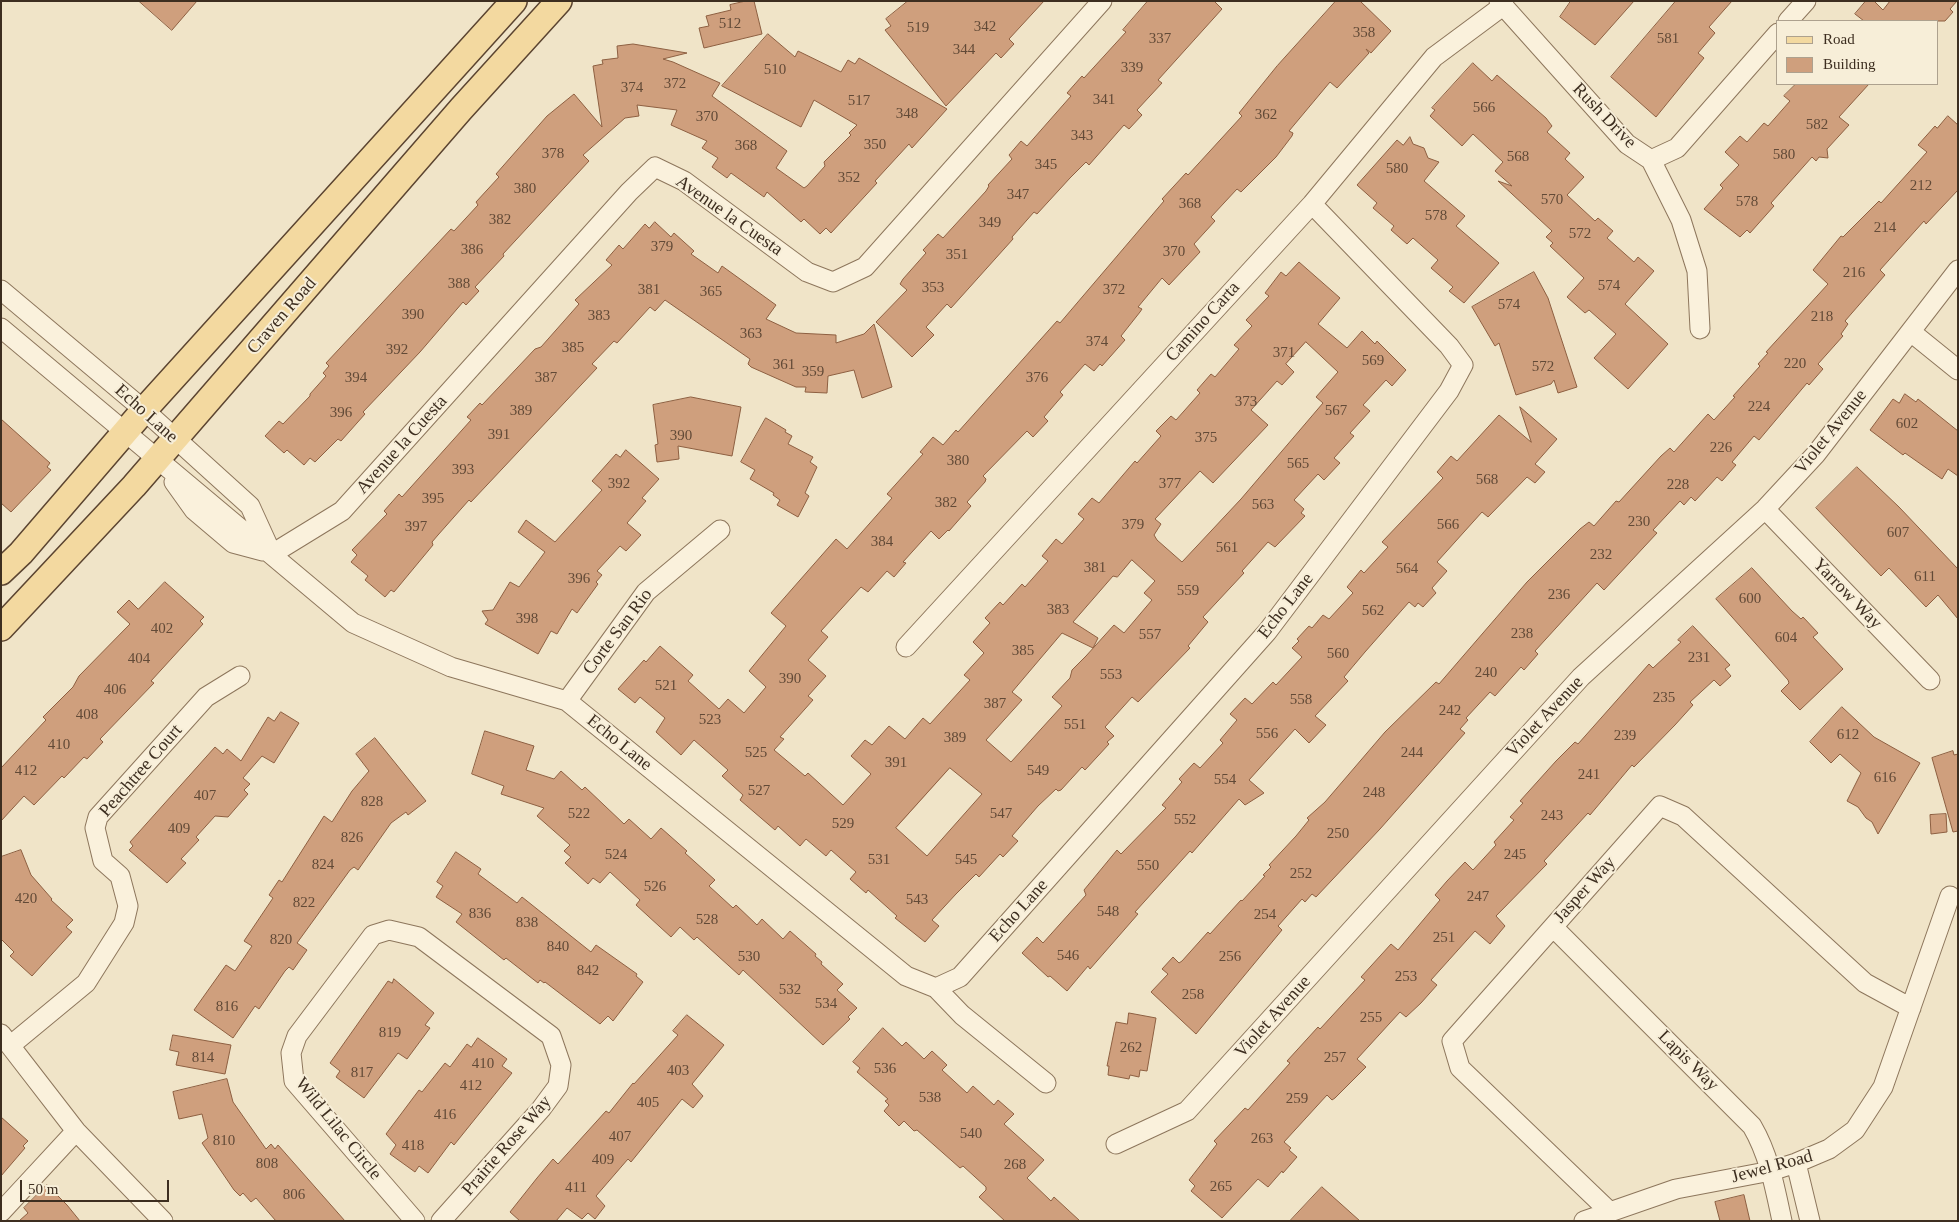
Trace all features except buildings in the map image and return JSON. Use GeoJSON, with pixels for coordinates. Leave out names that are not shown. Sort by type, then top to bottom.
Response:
{"type":"FeatureCollection","features":[{"type":"Feature","properties":{"kind":"main road"},"geometry":{"type":"LineString","coordinates":[[1,572],[21,553],[144,410],[514,1]]}},
{"type":"Feature","properties":{"kind":"main road","name":"Craven Road"},"geometry":{"type":"LineString","coordinates":[[1,628],[175,440],[461,109],[559,1]]}},
{"type":"Feature","properties":{"kind":"street","name":"Avenue la Cuesta"},"geometry":{"type":"LineString","coordinates":[[272,554],[342,511],[655,167],[684,181],[807,272],[832,282],[865,267],[1102,1]]}},
{"type":"Feature","properties":{"kind":"street"},"geometry":{"type":"LineString","coordinates":[[1789,20],[1806,1]]}},
{"type":"Feature","properties":{"kind":"street","name":"Rush Drive"},"geometry":{"type":"LineString","coordinates":[[1502,3],[1627,144],[1651,160],[1677,148],[1776,35]]}},
{"type":"Feature","properties":{"kind":"street","name":"Camino Carta"},"geometry":{"type":"LineString","coordinates":[[906,647],[1312,204],[1434,57],[1502,3]]}},
{"type":"Feature","properties":{"kind":"street"},"geometry":{"type":"LineString","coordinates":[[1651,160],[1681,220],[1697,271],[1700,329]]}},
{"type":"Feature","properties":{"kind":"street","name":"Echo Lane"},"geometry":{"type":"LineString","coordinates":[[936,988],[960,977],[1268,632],[1449,392],[1463,365],[1449,346],[1312,204]]}},
{"type":"Feature","properties":{"kind":"street","name":"Violet Avenue"},"geometry":{"type":"LineString","coordinates":[[1116,1144],[1187,1111],[1581,677],[1765,509],[1816,454],[1958,270]]}},
{"type":"Feature","properties":{"kind":"street","name":"Echo Lane"},"geometry":{"type":"LineString","coordinates":[[1,290],[144,410],[250,506],[272,554],[353,623],[451,667],[567,700],[906,976],[936,988],[962,1015],[1046,1084]]}},
{"type":"Feature","properties":{"kind":"street","name":"Echo Lane"},"geometry":{"type":"LineString","coordinates":[[1,328],[158,459],[194,510],[233,544],[272,554]]}},
{"type":"Feature","properties":{"kind":"street"},"geometry":{"type":"LineString","coordinates":[[1911,332],[1958,370]]}},
{"type":"Feature","properties":{"kind":"street","name":"Yarrow Way"},"geometry":{"type":"LineString","coordinates":[[1765,509],[1930,680]]}},
{"type":"Feature","properties":{"kind":"street","name":"Corte San Rio"},"geometry":{"type":"LineString","coordinates":[[567,700],[646,592],[720,530]]}},
{"type":"Feature","properties":{"kind":"street","name":"Peachtree Court"},"geometry":{"type":"LineString","coordinates":[[6,1039],[86,983],[124,923],[128,906],[120,876],[103,861],[95,828],[98,817],[206,697],[240,676]]}},
{"type":"Feature","properties":{"kind":"street","name":"Jasper Way"},"geometry":{"type":"LineString","coordinates":[[1610,1212],[1460,1068],[1452,1041],[1660,806],[1683,816],[1865,983],[1911,1008]]}},
{"type":"Feature","properties":{"kind":"street","name":"Jewel Road"},"geometry":{"type":"LineString","coordinates":[[1584,1221],[1676,1189],[1771,1171],[1796,1164],[1829,1149],[1855,1130],[1883,1087],[1950,896]]}},
{"type":"Feature","properties":{"kind":"street","name":"Lapis Way"},"geometry":{"type":"LineString","coordinates":[[1553,927],[1744,1116],[1760,1140],[1771,1171],[1782,1218]]}},
{"type":"Feature","properties":{"kind":"street","name":"Wild Lilac Circle"},"geometry":{"type":"LineString","coordinates":[[415,1221],[294,1081],[291,1053],[297,1036],[373,936],[389,930],[419,937],[551,1036],[561,1065]]}},
{"type":"Feature","properties":{"kind":"street"},"geometry":{"type":"LineString","coordinates":[[6,1039],[76,1132],[162,1221]]}},
{"type":"Feature","properties":{"kind":"street","name":"Prairie Rose Way"},"geometry":{"type":"LineString","coordinates":[[441,1221],[541,1109],[558,1086],[561,1065]]}},
{"type":"Feature","properties":{"kind":"street"},"geometry":{"type":"LineString","coordinates":[[6,1214],[76,1132]]}},
{"type":"Feature","properties":{"kind":"street"},"geometry":{"type":"LineString","coordinates":[[1782,1218],[1808,1215],[1796,1164]]}}]}
